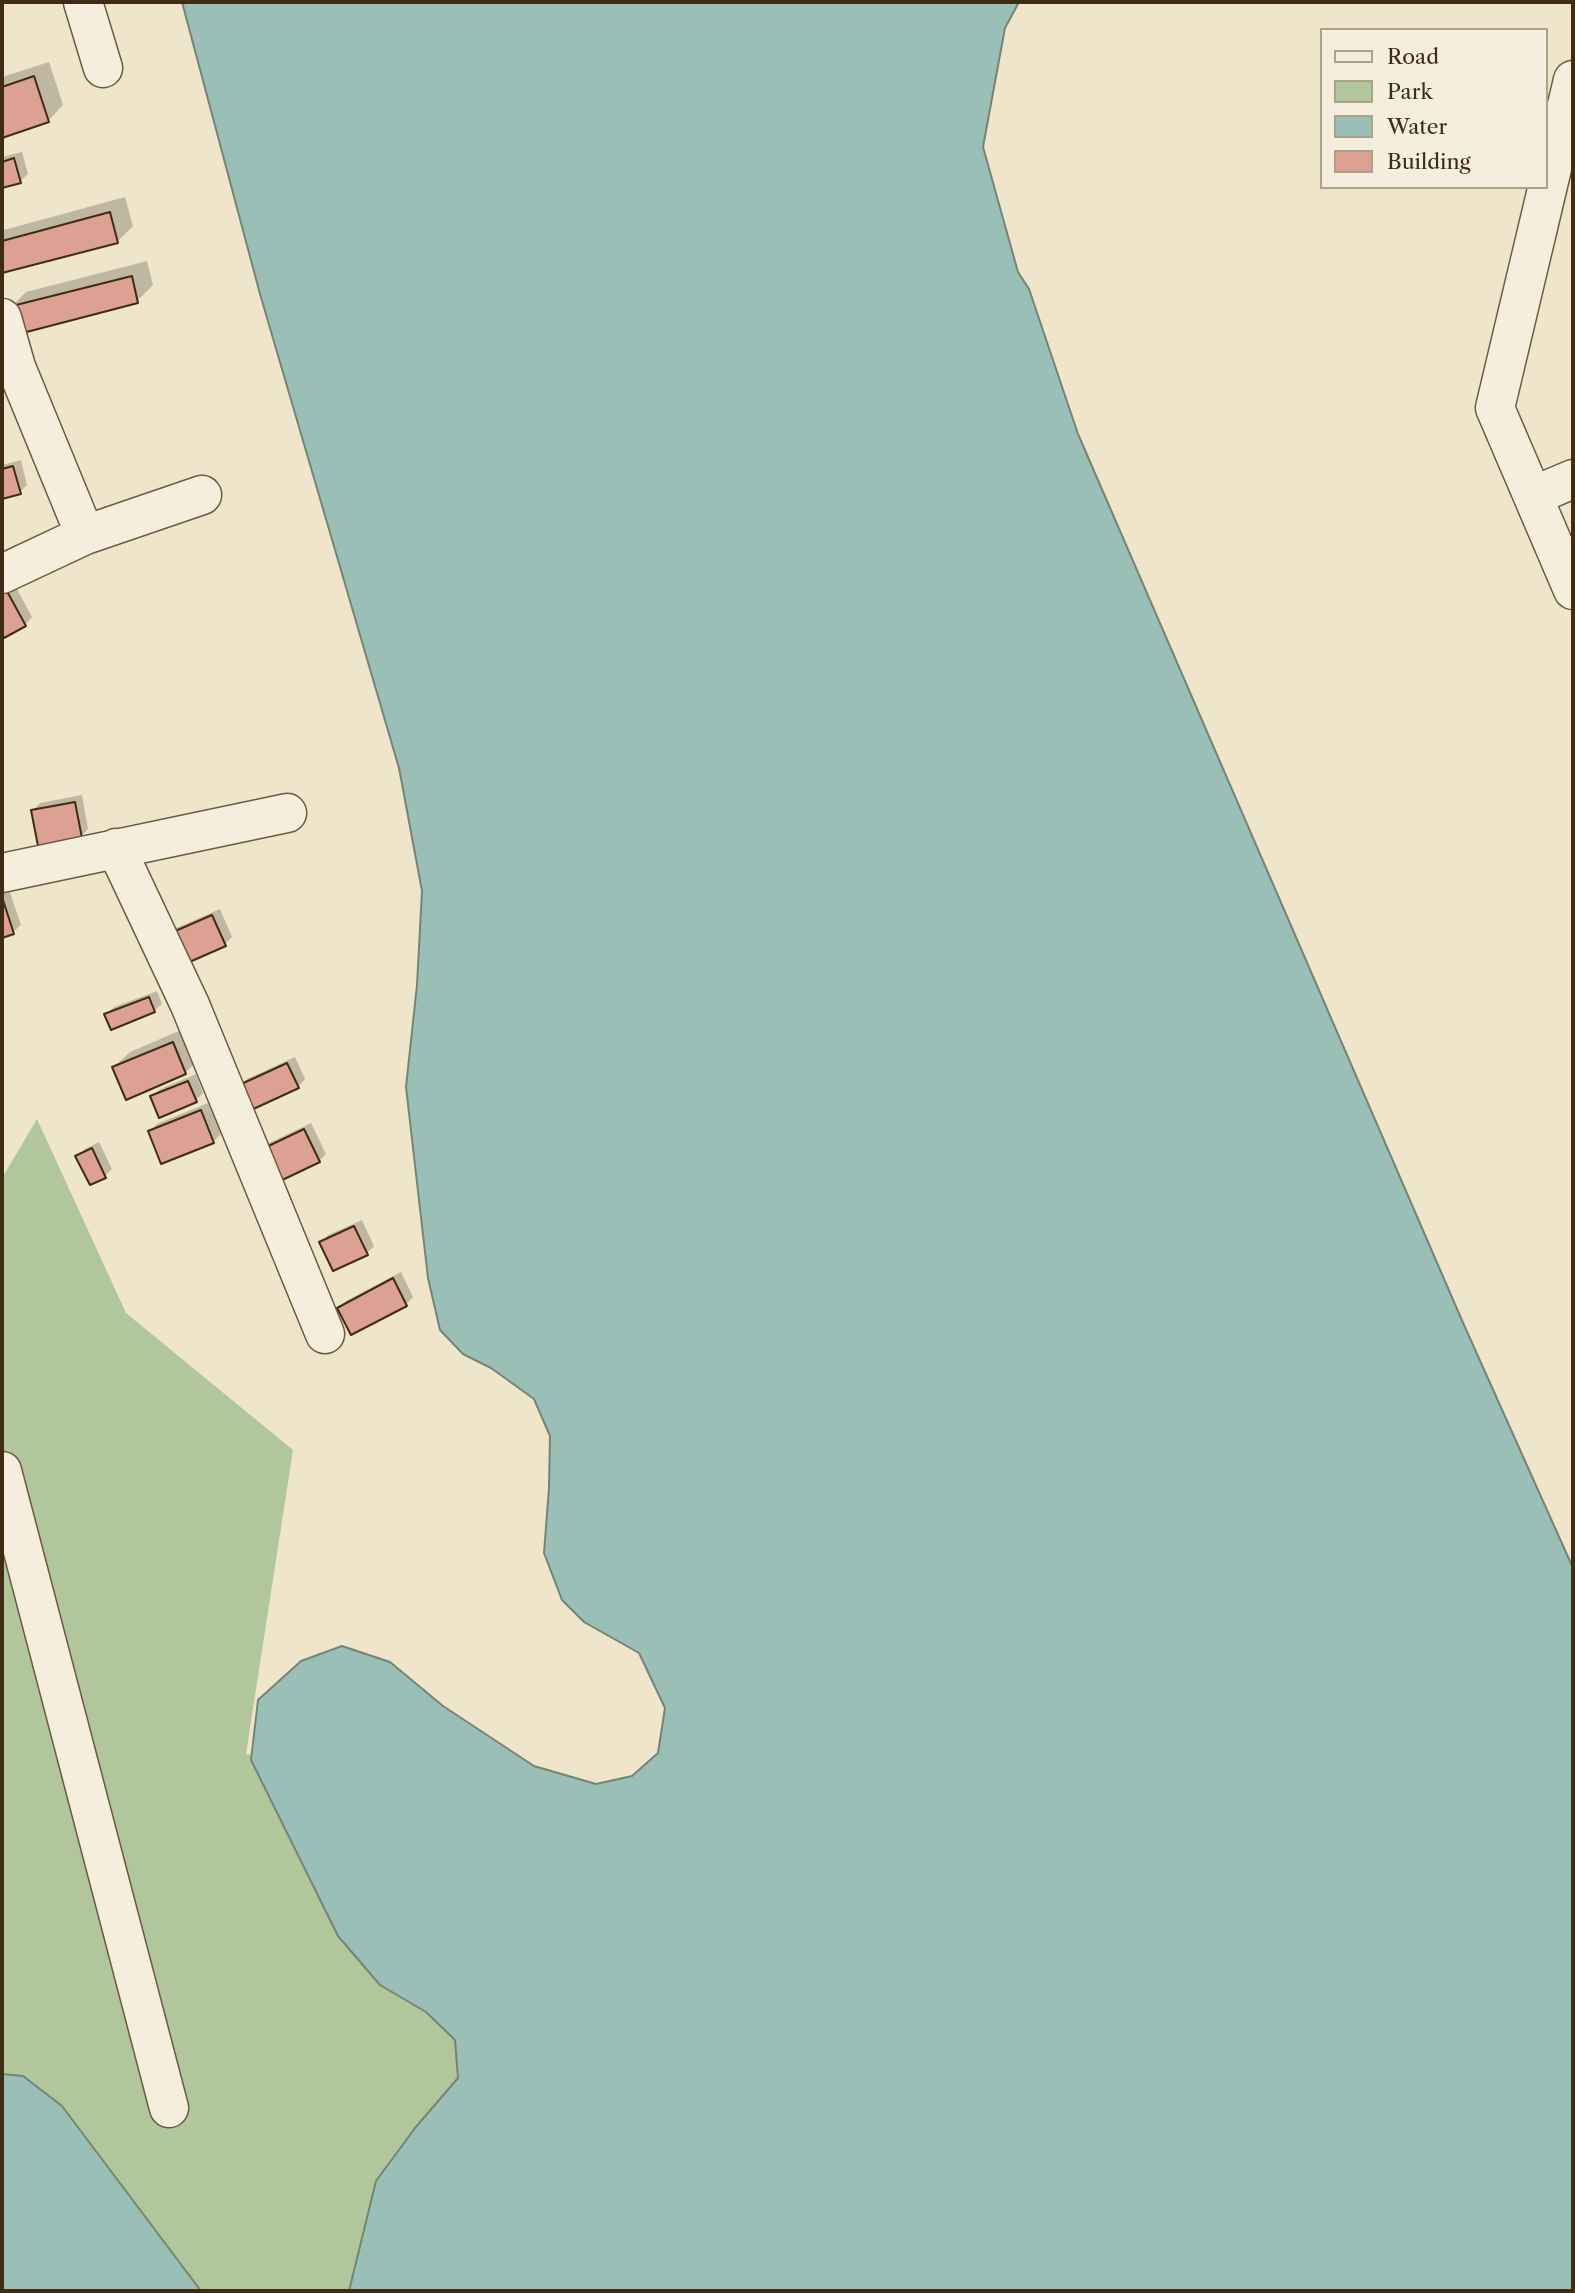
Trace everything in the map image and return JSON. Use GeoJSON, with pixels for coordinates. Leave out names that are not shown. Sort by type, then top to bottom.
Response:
{"type":"FeatureCollection","features":[{"type":"Feature","properties":{"kind":"street"},"geometry":{"type":"LineString","coordinates":[[83,2],[103,68]]}},
{"type":"Feature","properties":{"kind":"street"},"geometry":{"type":"LineString","coordinates":[[1573,80],[1495,408],[1573,590]]}},
{"type":"Feature","properties":{"kind":"street"},"geometry":{"type":"LineString","coordinates":[[2,318],[16,367],[85,535]]}},
{"type":"Feature","properties":{"kind":"street"},"geometry":{"type":"LineString","coordinates":[[1533,496],[1573,480]]}},
{"type":"Feature","properties":{"kind":"street"},"geometry":{"type":"LineString","coordinates":[[2,574],[85,535],[202,495]]}},
{"type":"Feature","properties":{"kind":"street"},"geometry":{"type":"LineString","coordinates":[[2,873],[287,813]]}},
{"type":"Feature","properties":{"kind":"street"},"geometry":{"type":"LineString","coordinates":[[116,848],[190,1005],[324,1334]]}},
{"type":"Feature","properties":{"kind":"street"},"geometry":{"type":"LineString","coordinates":[[2,1471],[170,2108]]}},
{"type":"Feature","properties":{"kind":"green space"},"geometry":{"type":"Polygon","coordinates":[[[37,1119],[126,1313],[293,1450],[246,1754],[405,1772],[642,2291],[2,2291],[2,1178],[37,1119]]]}},
{"type":"Feature","properties":{"kind":"water"},"geometry":{"type":"Polygon","coordinates":[[[182,2],[1019,2],[1005,28],[983,147],[1018,272],[1029,289],[1078,434],[1464,1325],[1573,1568],[1573,2291],[349,2291],[376,2181],[415,2128],[458,2078],[455,2040],[426,2012],[380,1985],[338,1936],[251,1760],[258,1700],[301,1661],[342,1646],[390,1662],[443,1706],[534,1766],[596,1784],[632,1776],[658,1753],[665,1708],[639,1653],[584,1622],[562,1600],[544,1553],[550,1436],[534,1399],[491,1368],[463,1354],[440,1330],[428,1278],[406,1087],[417,985],[422,891],[399,768],[260,294],[182,2]]]}},
{"type":"Feature","properties":{"kind":"water"},"geometry":{"type":"Polygon","coordinates":[[[2,2074],[23,2076],[62,2106],[201,2291],[2,2291],[2,2074]]]}},
{"type":"Feature","properties":{"kind":"building"},"geometry":{"type":"Polygon","coordinates":[[[34,76],[49,122],[2,138],[2,87],[34,76]]]}},
{"type":"Feature","properties":{"kind":"building"},"geometry":{"type":"Polygon","coordinates":[[[14,158],[21,183],[2,188],[2,162],[14,158]]]}},
{"type":"Feature","properties":{"kind":"building"},"geometry":{"type":"Polygon","coordinates":[[[110,212],[118,243],[2,273],[2,241],[110,212]]]}},
{"type":"Feature","properties":{"kind":"building"},"geometry":{"type":"Polygon","coordinates":[[[132,276],[138,303],[15,335],[8,307],[132,276]]]}},
{"type":"Feature","properties":{"kind":"building"},"geometry":{"type":"Polygon","coordinates":[[[13,466],[21,494],[2,499],[2,469],[13,466]]]}},
{"type":"Feature","properties":{"kind":"building"},"geometry":{"type":"Polygon","coordinates":[[[3,584],[26,626],[4,638],[2,633],[3,584]]]}},
{"type":"Feature","properties":{"kind":"building"},"geometry":{"type":"Polygon","coordinates":[[[75,802],[82,838],[38,846],[31,810],[75,802]]]}},
{"type":"Feature","properties":{"kind":"building"},"geometry":{"type":"Polygon","coordinates":[[[2,897],[14,934],[2,938],[2,897]]]}},
{"type":"Feature","properties":{"kind":"building"},"geometry":{"type":"Polygon","coordinates":[[[212,915],[226,946],[178,967],[164,936],[212,915]]]}},
{"type":"Feature","properties":{"kind":"building"},"geometry":{"type":"Polygon","coordinates":[[[149,997],[155,1012],[111,1030],[104,1014],[149,997]]]}},
{"type":"Feature","properties":{"kind":"building"},"geometry":{"type":"Polygon","coordinates":[[[173,1042],[186,1074],[126,1100],[112,1067],[173,1042]]]}},
{"type":"Feature","properties":{"kind":"building"},"geometry":{"type":"Polygon","coordinates":[[[287,1063],[299,1088],[249,1111],[237,1086],[287,1063]]]}},
{"type":"Feature","properties":{"kind":"building"},"geometry":{"type":"Polygon","coordinates":[[[188,1081],[197,1102],[159,1118],[150,1096],[188,1081]]]}},
{"type":"Feature","properties":{"kind":"building"},"geometry":{"type":"Polygon","coordinates":[[[201,1110],[214,1143],[161,1164],[148,1131],[201,1110]]]}},
{"type":"Feature","properties":{"kind":"building"},"geometry":{"type":"Polygon","coordinates":[[[304,1129],[320,1162],[276,1183],[260,1150],[304,1129]]]}},
{"type":"Feature","properties":{"kind":"building"},"geometry":{"type":"Polygon","coordinates":[[[92,1148],[106,1178],[90,1185],[75,1156],[92,1148]]]}},
{"type":"Feature","properties":{"kind":"building"},"geometry":{"type":"Polygon","coordinates":[[[354,1226],[368,1255],[333,1271],[319,1242],[354,1226]]]}},
{"type":"Feature","properties":{"kind":"building"},"geometry":{"type":"Polygon","coordinates":[[[393,1278],[407,1306],[351,1335],[337,1308],[393,1278]]]}}]}
